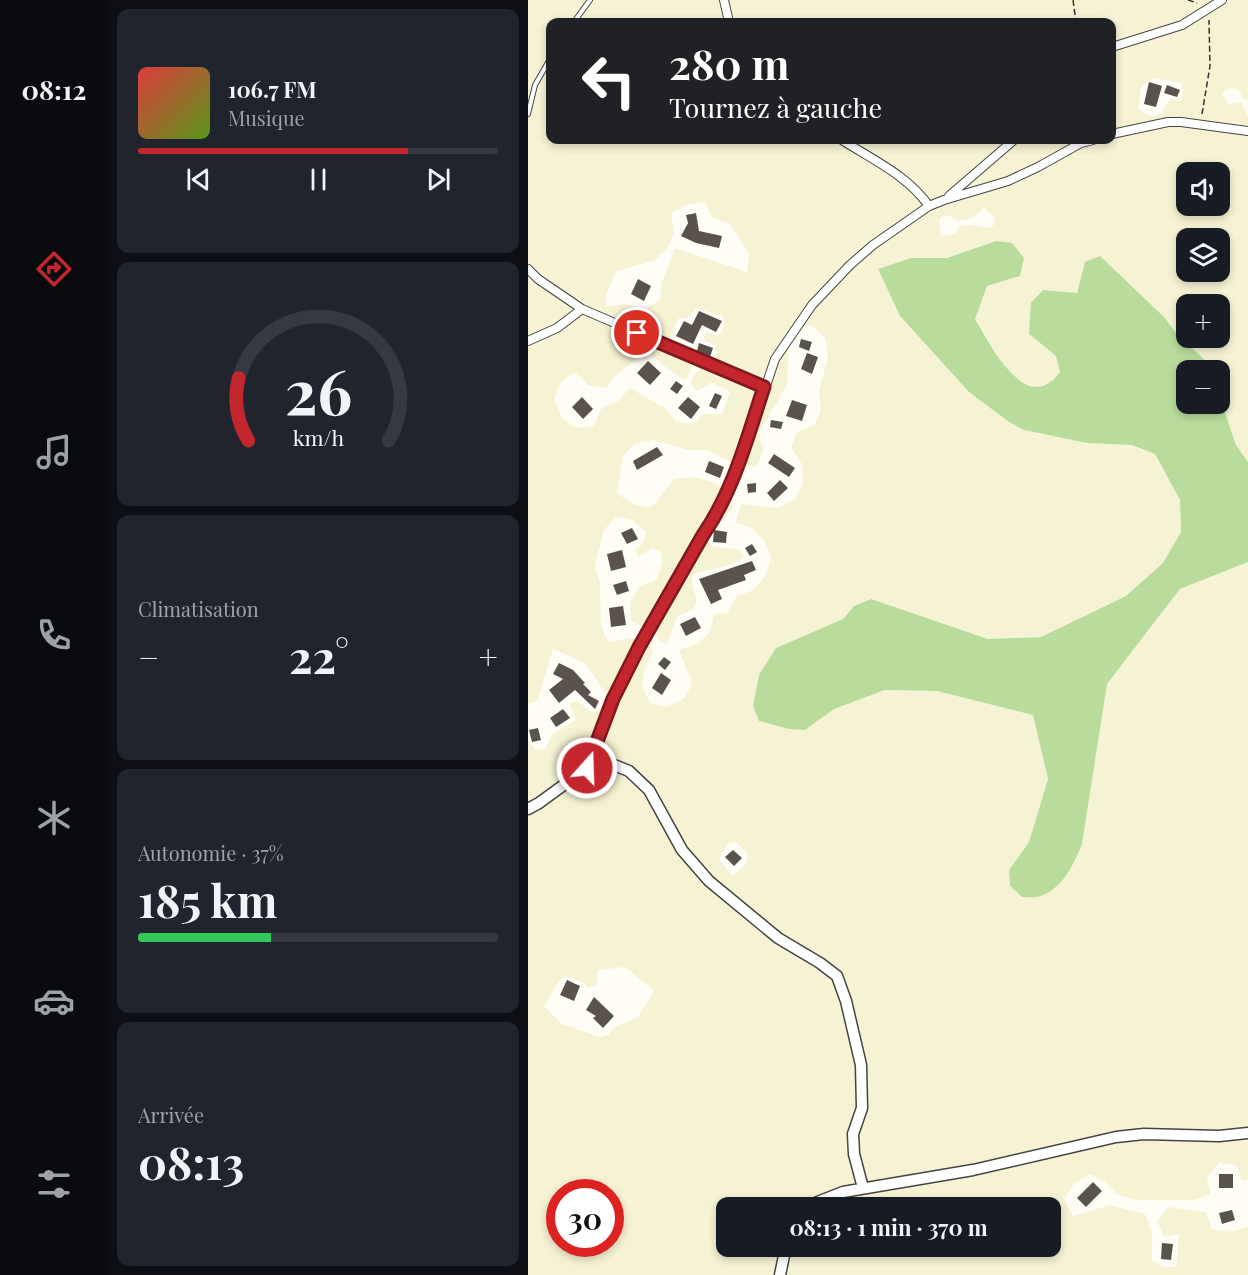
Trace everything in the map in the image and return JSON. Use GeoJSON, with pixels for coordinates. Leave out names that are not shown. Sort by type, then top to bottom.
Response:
{"type":"FeatureCollection","features":[{"type":"Feature","properties":{"kind":"street"},"geometry":{"type":"LineString","coordinates":[[724,0],[728,18]]}},
{"type":"Feature","properties":{"kind":"street"},"geometry":{"type":"LineString","coordinates":[[1116,46],[1182,25],[1222,0]]}},
{"type":"Feature","properties":{"kind":"street"},"geometry":{"type":"LineString","coordinates":[[1116,133],[1168,122],[1248,131]]}},
{"type":"Feature","properties":{"kind":"street"},"geometry":{"type":"LineString","coordinates":[[848,144],[903,178],[919,192],[929,206]]}},
{"type":"Feature","properties":{"kind":"street"},"geometry":{"type":"LineString","coordinates":[[944,200],[1010,144]]}},
{"type":"Feature","properties":{"kind":"street"},"geometry":{"type":"LineString","coordinates":[[587,768],[613,699],[639,647],[716,515],[746,445],[775,359],[812,305],[850,265],[873,245],[929,206],[1008,181],[1079,144]]}},
{"type":"Feature","properties":{"kind":"street"},"geometry":{"type":"LineString","coordinates":[[528,269],[547,286],[582,309],[764,387]]}},
{"type":"Feature","properties":{"kind":"street"},"geometry":{"type":"LineString","coordinates":[[528,341],[557,328],[582,309]]}},
{"type":"Feature","properties":{"kind":"street"},"geometry":{"type":"LineString","coordinates":[[528,808],[539,803],[587,768],[601,763],[629,771],[649,790],[682,849],[709,881],[778,938],[837,976],[846,1001],[861,1065],[862,1108],[854,1134],[854,1154],[863,1188]]}},
{"type":"Feature","properties":{"kind":"street"},"geometry":{"type":"LineString","coordinates":[[831,1197],[863,1188],[973,1170],[1116,1137],[1144,1134],[1219,1136],[1248,1133]]}},
{"type":"Feature","properties":{"kind":"street"},"geometry":{"type":"LineString","coordinates":[[780,1275],[784,1257]]}},
{"type":"Feature","properties":{"kind":"lane"},"geometry":{"type":"LineString","coordinates":[[577,18],[590,0]]}},
{"type":"Feature","properties":{"kind":"lane"},"geometry":{"type":"LineString","coordinates":[[528,114],[535,85],[546,67]]}},
{"type":"Feature","properties":{"kind":"path"},"geometry":{"type":"LineString","coordinates":[[1073,0],[1075,18]]}},
{"type":"Feature","properties":{"kind":"path"},"geometry":{"type":"LineString","coordinates":[[1200,124],[1210,66],[1210,31],[1206,10]]}},
{"type":"Feature","properties":{"kind":"shaded area"},"geometry":{"type":"Polygon","coordinates":[[[528,0],[1248,0],[1248,100],[1244,100],[1238,89],[1229,88],[1222,93],[1228,104],[1242,103],[1248,118],[1248,462],[1236,445],[1225,414],[1230,414],[1230,360],[1205,360],[1192,348],[1230,348],[1230,294],[1176,294],[1176,333],[1165,318],[1085,262],[1078,293],[1043,290],[1029,334],[1056,356],[1061,372],[1049,384],[1033,387],[1017,379],[1004,365],[975,318],[987,286],[996,241],[947,258],[911,258],[878,269],[900,316],[969,392],[1009,422],[1024,430],[1087,443],[1132,445],[1155,454],[1180,500],[1181,532],[1164,563],[1126,596],[1041,637],[988,639],[870,599],[854,606],[843,619],[776,648],[804,730],[834,709],[885,690],[937,691],[1033,715],[1048,779],[1029,842],[1009,870],[1055,888],[1076,861],[1082,844],[1107,684],[1180,589],[1248,562],[1248,1180],[1242,1181],[1236,1165],[1219,1163],[1207,1177],[1211,1194],[1194,1200],[1136,1200],[1118,1195],[1105,1182],[1090,1174],[1074,1184],[1064,1199],[1073,1216],[1110,1205],[1145,1214],[1152,1231],[1152,1260],[1164,1267],[1176,1267],[1179,1234],[1164,1237],[1157,1221],[1168,1207],[1206,1212],[1212,1229],[1229,1232],[1247,1227],[1248,1217],[1248,1275],[528,1275],[528,740],[535,749],[544,750],[553,734],[576,720],[569,703],[578,701],[592,713],[601,710],[606,694],[585,663],[553,649],[537,701],[528,704],[528,0]],[[1155,78],[1147,81],[1141,88],[1138,109],[1152,117],[1161,114],[1170,99],[1180,100],[1183,92],[1181,83],[1155,78]],[[704,202],[686,205],[671,214],[674,232],[667,249],[653,261],[617,271],[606,294],[606,307],[625,304],[644,309],[660,300],[662,282],[675,248],[747,272],[749,254],[730,224],[713,218],[704,202]],[[984,208],[970,219],[957,221],[950,216],[941,217],[939,221],[941,236],[954,234],[960,226],[974,225],[988,228],[993,226],[995,217],[984,208]],[[696,308],[687,318],[679,318],[670,338],[687,348],[693,356],[694,361],[687,378],[682,379],[646,352],[617,374],[606,388],[588,385],[576,372],[561,382],[554,399],[561,417],[576,428],[594,426],[601,409],[618,401],[630,388],[663,407],[677,422],[693,424],[703,414],[722,414],[730,392],[712,382],[697,391],[691,384],[693,375],[717,353],[715,349],[717,346],[705,341],[704,336],[707,332],[719,336],[725,324],[722,316],[696,308]],[[811,325],[793,329],[789,347],[787,385],[759,432],[763,450],[757,466],[740,467],[707,450],[688,450],[653,440],[636,443],[623,456],[617,493],[633,504],[651,508],[674,479],[693,477],[712,482],[729,491],[733,508],[722,522],[711,528],[709,541],[713,547],[738,549],[744,556],[736,563],[693,574],[692,583],[697,601],[693,609],[677,617],[667,644],[659,640],[655,632],[631,621],[630,603],[639,587],[657,579],[662,562],[661,552],[653,548],[638,557],[635,549],[643,544],[646,531],[632,520],[616,517],[604,530],[595,565],[600,583],[601,625],[608,642],[645,636],[653,652],[645,668],[642,686],[650,703],[667,707],[685,698],[692,683],[679,650],[697,644],[710,632],[714,614],[727,613],[736,597],[753,590],[765,576],[771,559],[765,542],[753,529],[736,522],[741,504],[778,508],[795,499],[803,482],[802,464],[791,448],[797,432],[815,425],[821,409],[819,391],[828,357],[825,338],[811,325]],[[736,842],[728,844],[719,859],[733,876],[746,863],[748,855],[736,842]],[[625,967],[598,970],[597,984],[589,988],[582,982],[565,976],[544,1006],[562,1024],[600,1037],[609,1035],[614,1027],[637,1018],[654,991],[625,967]]]}},
{"type":"Feature","properties":{"kind":"green space"},"geometry":{"type":"Polygon","coordinates":[[[996,241],[1012,243],[1024,258],[1020,276],[987,286],[975,319],[1006,367],[1027,385],[1038,387],[1051,381],[1060,372],[1056,356],[1029,334],[1031,303],[1043,290],[1077,293],[1085,262],[1100,256],[1165,318],[1176,333],[1176,348],[1192,348],[1205,360],[1176,360],[1176,414],[1225,414],[1236,445],[1248,462],[1248,562],[1180,589],[1107,684],[1082,844],[1076,859],[1055,888],[1049,893],[1034,897],[1022,897],[1010,886],[1009,870],[1029,842],[1048,779],[1033,715],[937,691],[885,690],[834,709],[805,730],[789,729],[759,721],[753,706],[759,675],[776,648],[843,619],[854,606],[871,599],[988,639],[1041,637],[1126,596],[1163,563],[1181,532],[1180,500],[1155,454],[1132,445],[1087,443],[1024,430],[1009,422],[969,392],[900,316],[878,269],[911,258],[947,258],[996,241]]]}},
{"type":"Feature","properties":{"kind":"building"},"geometry":{"type":"Polygon","coordinates":[[[1149,82],[1162,86],[1156,107],[1144,104],[1149,82]]]}},
{"type":"Feature","properties":{"kind":"building"},"geometry":{"type":"Polygon","coordinates":[[[1167,85],[1180,90],[1177,97],[1164,93],[1167,85]]]}},
{"type":"Feature","properties":{"kind":"building"},"geometry":{"type":"Polygon","coordinates":[[[696,213],[699,231],[722,236],[719,248],[696,243],[681,236],[688,223],[686,215],[696,213]]]}},
{"type":"Feature","properties":{"kind":"building"},"geometry":{"type":"Polygon","coordinates":[[[638,279],[651,286],[644,301],[631,294],[638,279]]]}},
{"type":"Feature","properties":{"kind":"building"},"geometry":{"type":"Polygon","coordinates":[[[699,311],[722,321],[716,332],[702,325],[693,344],[676,336],[684,321],[692,325],[699,311]]]}},
{"type":"Feature","properties":{"kind":"building"},"geometry":{"type":"Polygon","coordinates":[[[801,339],[812,342],[809,351],[799,347],[801,339]]]}},
{"type":"Feature","properties":{"kind":"building"},"geometry":{"type":"Polygon","coordinates":[[[699,343],[713,348],[710,357],[697,351],[699,343]]]}},
{"type":"Feature","properties":{"kind":"building"},"geometry":{"type":"Polygon","coordinates":[[[807,353],[818,357],[812,374],[801,369],[807,353]]]}},
{"type":"Feature","properties":{"kind":"building"},"geometry":{"type":"Polygon","coordinates":[[[648,361],[661,373],[650,385],[637,373],[648,361]]]}},
{"type":"Feature","properties":{"kind":"building"},"geometry":{"type":"Polygon","coordinates":[[[676,381],[683,386],[677,394],[670,389],[676,381]]]}},
{"type":"Feature","properties":{"kind":"building"},"geometry":{"type":"Polygon","coordinates":[[[715,393],[722,396],[716,409],[709,406],[715,393]]]}},
{"type":"Feature","properties":{"kind":"building"},"geometry":{"type":"Polygon","coordinates":[[[582,397],[593,409],[583,419],[572,407],[582,397]]]}},
{"type":"Feature","properties":{"kind":"building"},"geometry":{"type":"Polygon","coordinates":[[[688,397],[700,407],[691,419],[678,408],[688,397]]]}},
{"type":"Feature","properties":{"kind":"building"},"geometry":{"type":"Polygon","coordinates":[[[792,400],[807,405],[802,421],[786,416],[792,400]]]}},
{"type":"Feature","properties":{"kind":"building"},"geometry":{"type":"Polygon","coordinates":[[[771,420],[783,422],[781,429],[770,427],[771,420]]]}},
{"type":"Feature","properties":{"kind":"building"},"geometry":{"type":"Polygon","coordinates":[[[657,447],[663,455],[637,470],[633,461],[657,447]]]}},
{"type":"Feature","properties":{"kind":"building"},"geometry":{"type":"Polygon","coordinates":[[[774,454],[795,468],[789,477],[768,463],[774,454]]]}},
{"type":"Feature","properties":{"kind":"building"},"geometry":{"type":"Polygon","coordinates":[[[709,461],[724,467],[720,478],[705,472],[709,461]]]}},
{"type":"Feature","properties":{"kind":"building"},"geometry":{"type":"Polygon","coordinates":[[[780,480],[788,488],[774,501],[767,493],[780,480]]]}},
{"type":"Feature","properties":{"kind":"building"},"geometry":{"type":"Polygon","coordinates":[[[756,483],[756,492],[748,493],[747,484],[756,483]]]}},
{"type":"Feature","properties":{"kind":"building"},"geometry":{"type":"Polygon","coordinates":[[[632,528],[638,539],[627,544],[621,533],[632,528]]]}},
{"type":"Feature","properties":{"kind":"building"},"geometry":{"type":"Polygon","coordinates":[[[714,530],[727,532],[726,543],[713,542],[714,530]]]}},
{"type":"Feature","properties":{"kind":"building"},"geometry":{"type":"Polygon","coordinates":[[[752,544],[757,552],[750,556],[745,548],[752,544]]]}},
{"type":"Feature","properties":{"kind":"building"},"geometry":{"type":"Polygon","coordinates":[[[622,550],[626,567],[611,571],[607,554],[622,550]]]}},
{"type":"Feature","properties":{"kind":"building"},"geometry":{"type":"Polygon","coordinates":[[[752,561],[756,570],[744,575],[746,580],[718,590],[722,599],[711,604],[699,579],[752,561]]]}},
{"type":"Feature","properties":{"kind":"building"},"geometry":{"type":"Polygon","coordinates":[[[626,581],[629,591],[617,595],[613,585],[626,581]]]}},
{"type":"Feature","properties":{"kind":"building"},"geometry":{"type":"Polygon","coordinates":[[[623,606],[626,625],[611,627],[609,608],[623,606]]]}},
{"type":"Feature","properties":{"kind":"building"},"geometry":{"type":"Polygon","coordinates":[[[695,617],[701,628],[686,636],[680,624],[695,617]]]}},
{"type":"Feature","properties":{"kind":"building"},"geometry":{"type":"Polygon","coordinates":[[[664,657],[671,662],[665,670],[658,664],[664,657]]]}},
{"type":"Feature","properties":{"kind":"building"},"geometry":{"type":"Polygon","coordinates":[[[559,663],[573,670],[585,683],[583,684],[591,692],[588,695],[599,701],[595,709],[575,690],[559,703],[549,690],[563,679],[553,674],[559,663]]]}},
{"type":"Feature","properties":{"kind":"building"},"geometry":{"type":"Polygon","coordinates":[[[661,673],[671,680],[662,695],[652,688],[661,673]]]}},
{"type":"Feature","properties":{"kind":"building"},"geometry":{"type":"Polygon","coordinates":[[[563,709],[570,718],[556,727],[550,718],[563,709]]]}},
{"type":"Feature","properties":{"kind":"building"},"geometry":{"type":"Polygon","coordinates":[[[538,728],[541,740],[532,742],[529,730],[538,728]]]}},
{"type":"Feature","properties":{"kind":"building"},"geometry":{"type":"Polygon","coordinates":[[[733,850],[742,858],[734,866],[725,857],[733,850]]]}},
{"type":"Feature","properties":{"kind":"building"},"geometry":{"type":"Polygon","coordinates":[[[567,980],[580,986],[574,1001],[560,995],[567,980]]]}},
{"type":"Feature","properties":{"kind":"building"},"geometry":{"type":"Polygon","coordinates":[[[594,997],[614,1016],[603,1028],[593,1018],[596,1016],[586,1010],[594,997]]]}},
{"type":"Feature","properties":{"kind":"building"},"geometry":{"type":"Polygon","coordinates":[[[1219,1174],[1233,1174],[1233,1188],[1219,1188],[1219,1174]]]}},
{"type":"Feature","properties":{"kind":"building"},"geometry":{"type":"Polygon","coordinates":[[[1093,1182],[1102,1191],[1086,1207],[1077,1198],[1093,1182]]]}},
{"type":"Feature","properties":{"kind":"building"},"geometry":{"type":"Polygon","coordinates":[[[1232,1210],[1235,1220],[1222,1224],[1219,1213],[1232,1210]]]}},
{"type":"Feature","properties":{"kind":"building"},"geometry":{"type":"Polygon","coordinates":[[[1162,1243],[1173,1244],[1171,1260],[1161,1259],[1162,1243]]]}},
{"type":"Feature","properties":{"kind":"route"},"geometry":{"type":"LineString","coordinates":[[587,768],[613,699],[639,647],[716,515],[746,445],[764,387],[637,333]]}}]}
